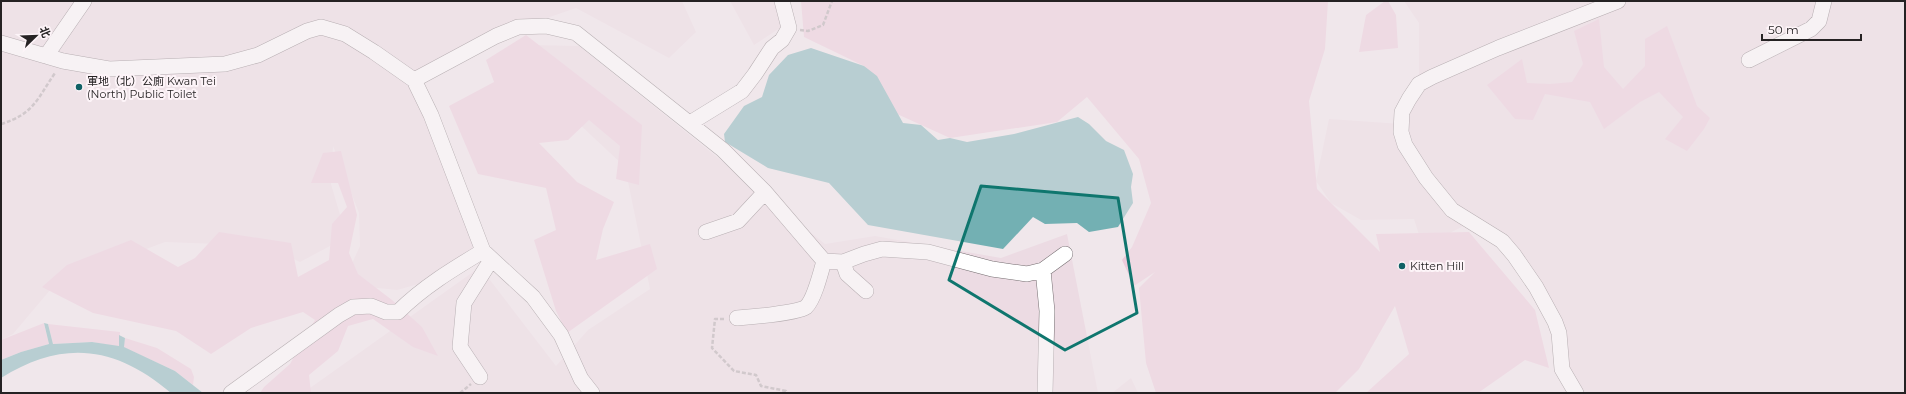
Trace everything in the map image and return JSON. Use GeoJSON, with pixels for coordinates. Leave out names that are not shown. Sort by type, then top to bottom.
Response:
{"type":"FeatureCollection","features":[{"type":"Feature","properties":{"kind":"street"},"geometry":{"type":"LineString","coordinates":[[46,56],[84,1]]}},
{"type":"Feature","properties":{"kind":"street"},"geometry":{"type":"LineString","coordinates":[[690,123],[742,91],[772,48],[782,40],[789,28],[782,1]]}},
{"type":"Feature","properties":{"kind":"street"},"geometry":{"type":"LineString","coordinates":[[1576,393],[1562,369],[1559,333],[1555,322],[1536,286],[1502,241],[1452,210],[1426,178],[1406,145],[1401,132],[1402,112],[1419,84],[1432,77],[1498,48],[1618,1]]}},
{"type":"Feature","properties":{"kind":"street"},"geometry":{"type":"LineString","coordinates":[[1749,60],[1812,28],[1819,21],[1824,1]]}},
{"type":"Feature","properties":{"kind":"street"},"geometry":{"type":"LineString","coordinates":[[414,80],[496,36],[518,27],[546,26],[576,33],[723,150],[765,192],[824,262],[843,262],[882,249],[928,252],[992,269],[1027,274],[1043,270],[1065,254]]}},
{"type":"Feature","properties":{"kind":"street"},"geometry":{"type":"LineString","coordinates":[[1,43],[63,61],[109,69],[225,64],[258,55],[307,31],[321,27],[345,34],[414,80],[431,116],[487,256],[533,297],[561,335],[581,379],[592,393]]}},
{"type":"Feature","properties":{"kind":"street"},"geometry":{"type":"LineString","coordinates":[[706,232],[738,220],[765,192]]}},
{"type":"Feature","properties":{"kind":"street"},"geometry":{"type":"LineString","coordinates":[[480,376],[460,348],[464,303],[487,256]]}},
{"type":"Feature","properties":{"kind":"street"},"geometry":{"type":"LineString","coordinates":[[231,393],[339,315],[353,307],[371,306],[386,312],[398,312],[409,301],[442,276],[487,256]]}},
{"type":"Feature","properties":{"kind":"street"},"geometry":{"type":"LineString","coordinates":[[736,318],[795,311],[806,308],[824,262]]}},
{"type":"Feature","properties":{"kind":"street"},"geometry":{"type":"LineString","coordinates":[[843,262],[847,274],[866,291]]}},
{"type":"Feature","properties":{"kind":"street"},"geometry":{"type":"LineString","coordinates":[[1043,270],[1047,310],[1045,393]]}},
{"type":"Feature","properties":{"kind":"path"},"geometry":{"type":"LineString","coordinates":[[789,28],[808,32],[823,25],[832,1]]}},
{"type":"Feature","properties":{"kind":"path"},"geometry":{"type":"LineString","coordinates":[[1,124],[16,119],[30,110],[63,61]]}},
{"type":"Feature","properties":{"kind":"path"},"geometry":{"type":"LineString","coordinates":[[736,318],[715,319],[712,348],[734,371],[756,375],[761,386],[786,391],[786,393]]}},
{"type":"Feature","properties":{"kind":"highlighted area"},"geometry":{"type":"Polygon","coordinates":[[[981,186],[1118,198],[1137,313],[1065,350],[949,280],[981,186]]]}},
{"type":"Feature","properties":{"kind":"shaded area"},"geometry":{"type":"Polygon","coordinates":[[[1,1],[682,1],[696,32],[669,58],[576,8],[515,29],[416,84],[483,251],[440,278],[397,290],[358,286],[348,272],[360,246],[359,213],[333,146],[331,184],[346,235],[330,246],[300,262],[267,246],[165,242],[56,283],[13,334],[1,340],[1,1]]]}},
{"type":"Feature","properties":{"kind":"shaded area"},"geometry":{"type":"Polygon","coordinates":[[[730,1],[774,1],[783,26],[754,45],[730,1]]]}},
{"type":"Feature","properties":{"kind":"shaded area"},"geometry":{"type":"Polygon","coordinates":[[[801,1],[1328,1],[1325,49],[1309,101],[1317,189],[1380,252],[1376,234],[1469,232],[1535,310],[1549,368],[1525,360],[1478,393],[1366,393],[1409,354],[1395,306],[1359,369],[1335,393],[1156,393],[1146,363],[1139,288],[1155,272],[1134,286],[1122,260],[1132,247],[1151,203],[1139,159],[1087,97],[1057,122],[950,138],[897,114],[864,66],[804,37],[801,1]]]}},
{"type":"Feature","properties":{"kind":"shaded area"},"geometry":{"type":"Polygon","coordinates":[[[1385,1],[1388,1],[1396,15],[1398,48],[1359,52],[1366,15],[1385,1]]]}},
{"type":"Feature","properties":{"kind":"shaded area"},"geometry":{"type":"Polygon","coordinates":[[[1404,1],[1905,1],[1905,393],[1577,393],[1557,330],[1506,246],[1471,222],[1442,237],[1419,235],[1414,219],[1361,220],[1331,203],[1316,181],[1329,119],[1402,124],[1419,84],[1419,23],[1404,1]]]}},
{"type":"Feature","properties":{"kind":"shaded area"},"geometry":{"type":"Polygon","coordinates":[[[1599,19],[1604,67],[1623,89],[1645,66],[1645,39],[1667,26],[1697,106],[1710,118],[1704,129],[1687,151],[1665,139],[1683,117],[1659,92],[1640,102],[1604,129],[1590,102],[1545,94],[1533,120],[1515,119],[1487,85],[1522,59],[1527,83],[1550,84],[1572,82],[1583,64],[1574,31],[1599,19]]]}},
{"type":"Feature","properties":{"kind":"shaded area"},"geometry":{"type":"Polygon","coordinates":[[[526,35],[642,125],[639,185],[616,179],[620,146],[589,120],[568,140],[539,143],[577,182],[614,202],[603,229],[596,260],[650,244],[657,269],[567,333],[556,311],[534,240],[556,230],[546,188],[478,174],[449,106],[494,82],[486,60],[526,35]]]}},
{"type":"Feature","properties":{"kind":"shaded area"},"geometry":{"type":"Polygon","coordinates":[[[531,45],[579,46],[825,244],[875,236],[1001,258],[1067,234],[1098,393],[303,393],[480,267],[556,366],[588,330],[650,289],[625,167],[514,63],[531,45]]]}},
{"type":"Feature","properties":{"kind":"shaded area"},"geometry":{"type":"Polygon","coordinates":[[[341,151],[357,215],[349,253],[358,274],[392,300],[422,327],[438,356],[413,347],[373,319],[348,326],[338,351],[309,375],[311,393],[260,393],[264,387],[290,364],[315,320],[303,312],[251,328],[211,354],[176,331],[93,313],[42,287],[67,265],[131,240],[178,267],[195,258],[219,232],[291,243],[298,277],[329,260],[332,224],[347,207],[338,183],[311,183],[323,153],[341,151]]]}},
{"type":"Feature","properties":{"kind":"shaded area"},"geometry":{"type":"Polygon","coordinates":[[[44,323],[49,344],[21,352],[1,360],[1,340],[44,323]]]}},
{"type":"Feature","properties":{"kind":"shaded area"},"geometry":{"type":"Polygon","coordinates":[[[48,324],[120,332],[119,347],[92,342],[53,344],[48,324]]]}},
{"type":"Feature","properties":{"kind":"shaded area"},"geometry":{"type":"Polygon","coordinates":[[[125,338],[157,348],[191,369],[194,377],[193,385],[175,371],[123,347],[125,338]]]}},
{"type":"Feature","properties":{"kind":"shaded area"},"geometry":{"type":"Polygon","coordinates":[[[1131,378],[1138,393],[1112,393],[1131,378]]]}},
{"type":"Feature","properties":{"kind":"water"},"geometry":{"type":"Polygon","coordinates":[[[811,48],[864,66],[877,76],[903,123],[921,125],[938,140],[950,138],[967,142],[1014,134],[1078,117],[1089,124],[1106,141],[1124,150],[1133,174],[1131,187],[1133,203],[1118,227],[1089,232],[1077,223],[1045,224],[1033,217],[1003,249],[868,225],[829,183],[768,168],[725,142],[724,134],[744,106],[762,97],[769,75],[788,55],[811,48]]]}},
{"type":"Feature","properties":{"kind":"water"},"geometry":{"type":"Polygon","coordinates":[[[44,323],[48,324],[53,344],[92,342],[119,346],[119,335],[125,338],[124,347],[175,371],[203,393],[171,393],[150,377],[130,365],[109,357],[89,353],[68,353],[46,357],[1,378],[1,360],[21,352],[49,344],[44,323]]]}},
{"type":"Feature","properties":{"kind":"place","name":"軍地（北）公廁 Kwan Tei (North) Public Toilet"},"geometry":{"type":"Point","coordinates":[79,87]}},
{"type":"Feature","properties":{"kind":"place","name":"Kitten Hill"},"geometry":{"type":"Point","coordinates":[1402,266]}}]}
